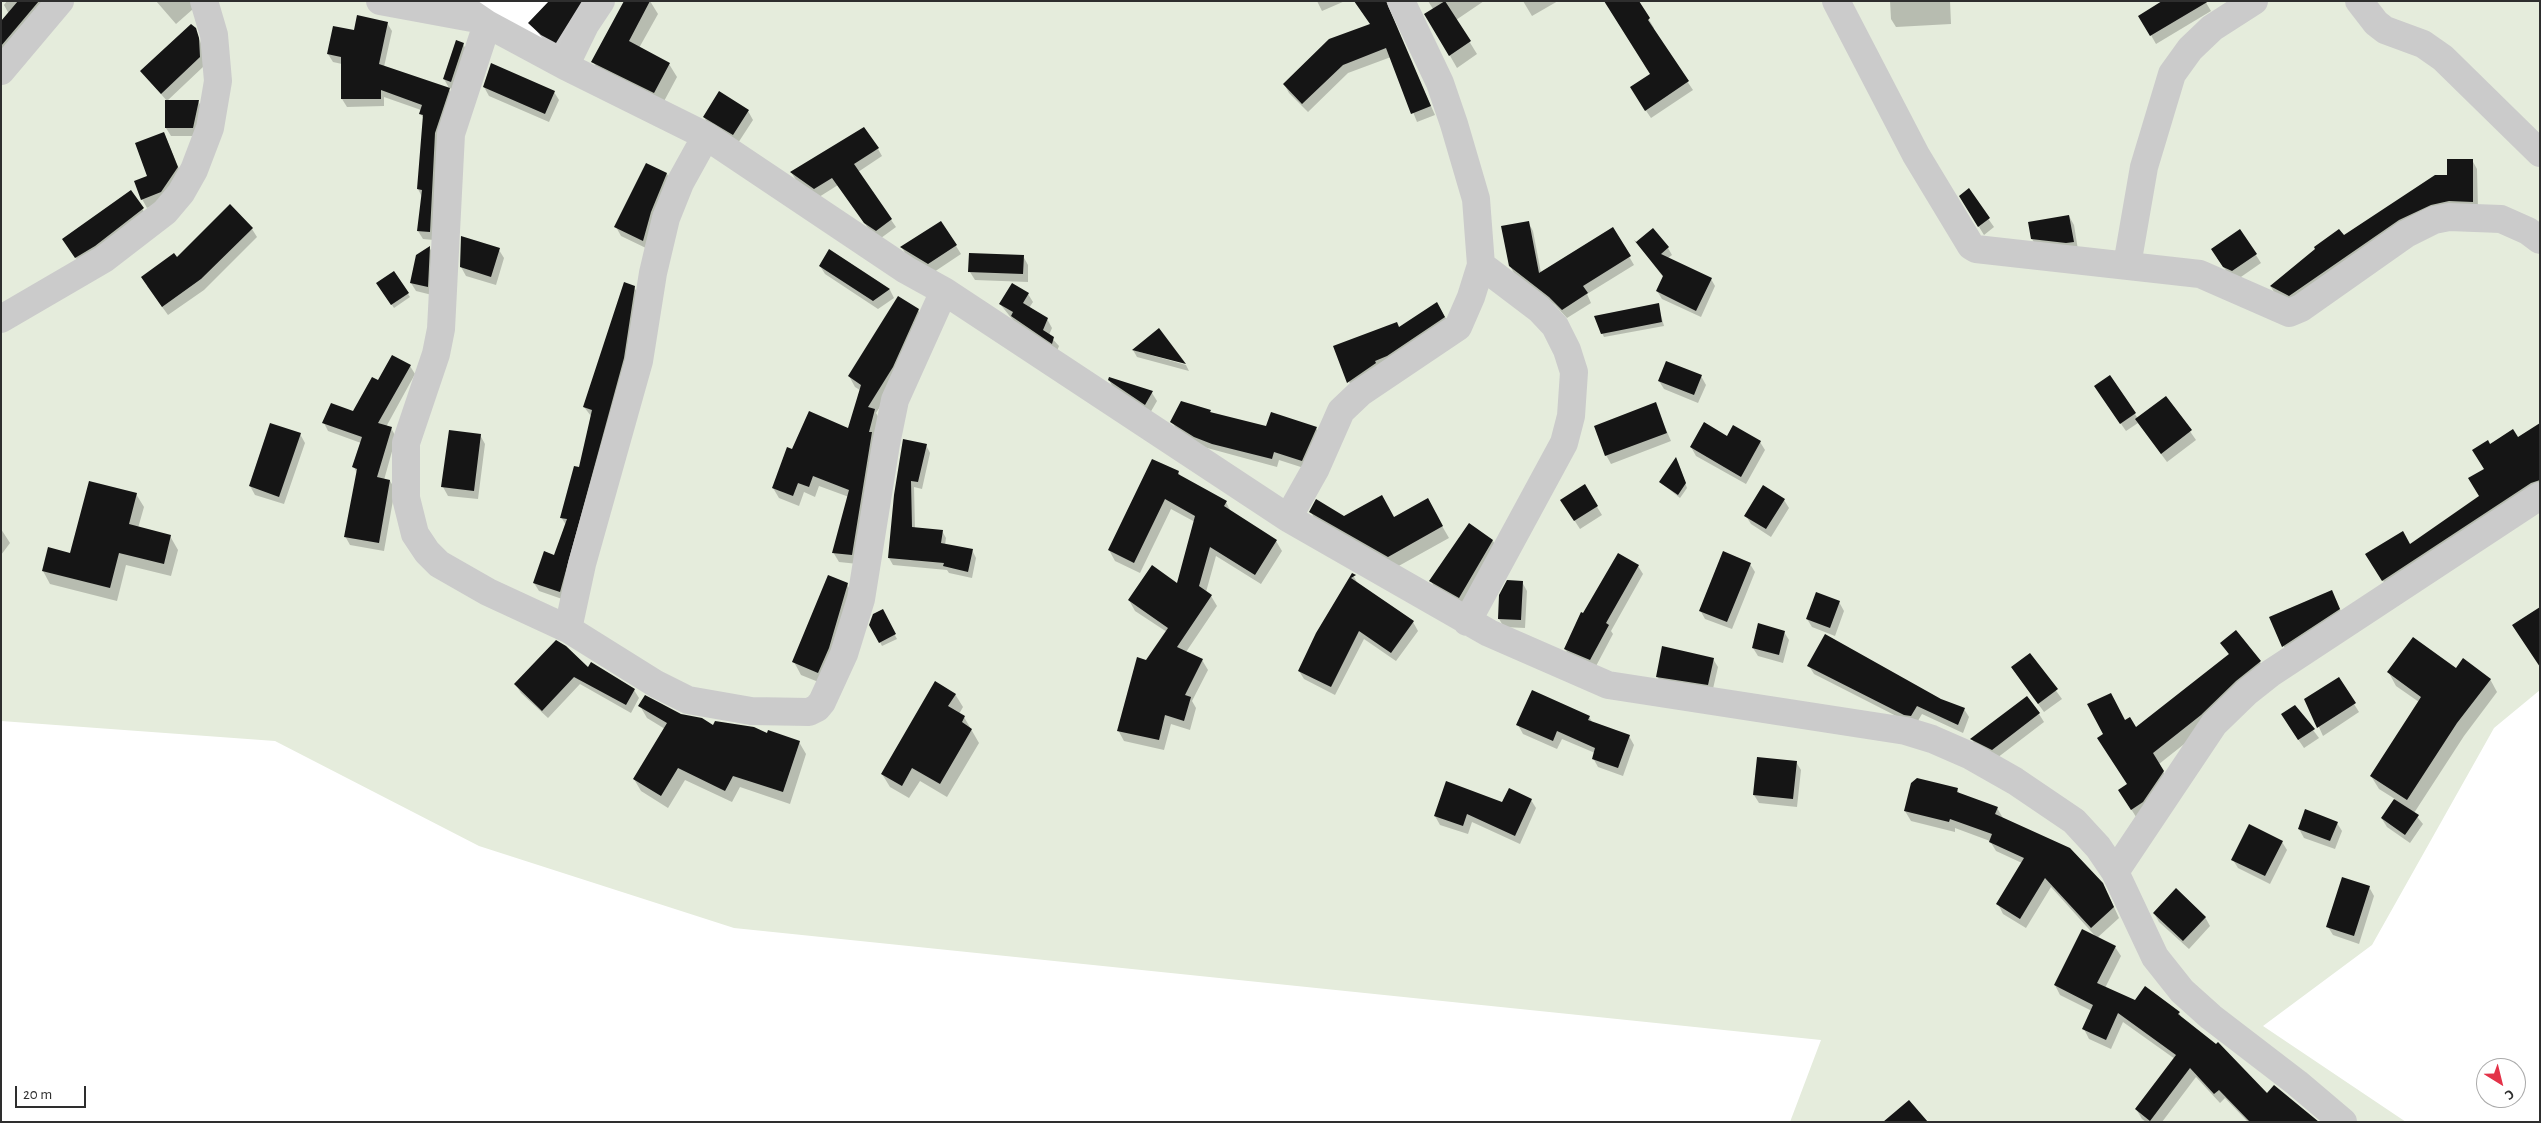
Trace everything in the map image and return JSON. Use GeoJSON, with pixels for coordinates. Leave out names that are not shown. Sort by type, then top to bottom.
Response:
{"type":"FeatureCollection","features":[{"type":"Feature","properties":{"kind":"street"},"geometry":{"type":"LineString","coordinates":[[1,71],[60,1]]}},
{"type":"Feature","properties":{"kind":"street"},"geometry":{"type":"LineString","coordinates":[[1,319],[104,259],[165,212],[181,193],[194,170],[210,128],[218,81],[214,35],[204,1]]}},
{"type":"Feature","properties":{"kind":"street"},"geometry":{"type":"LineString","coordinates":[[380,1],[482,21]]}},
{"type":"Feature","properties":{"kind":"street"},"geometry":{"type":"LineString","coordinates":[[453,1],[482,21],[565,66],[706,136],[906,270],[944,291],[1288,518],[1467,622],[1608,685],[1877,726],[1932,739],[1971,756],[2015,781],[2074,821],[2098,846],[2114,872],[2155,957],[2182,990],[2211,1017],[2297,1083],[2343,1122]]}},
{"type":"Feature","properties":{"kind":"street"},"geometry":{"type":"LineString","coordinates":[[565,66],[586,24],[601,1]]}},
{"type":"Feature","properties":{"kind":"street"},"geometry":{"type":"LineString","coordinates":[[1288,518],[1315,470],[1341,411],[1360,393],[1458,327],[1481,265],[1476,199],[1454,124],[1440,83],[1401,1]]}},
{"type":"Feature","properties":{"kind":"street"},"geometry":{"type":"LineString","coordinates":[[1836,1],[1916,155],[1973,248],[2004,254],[2127,265],[2200,274],[2289,313],[2301,308],[2406,234],[2434,220],[2449,217],[2501,219],[2528,231],[2540,240]]}},
{"type":"Feature","properties":{"kind":"street"},"geometry":{"type":"LineString","coordinates":[[2127,265],[2144,167],[2172,74],[2190,49],[2212,28],[2254,1]]}},
{"type":"Feature","properties":{"kind":"street"},"geometry":{"type":"LineString","coordinates":[[2359,1],[2376,24],[2385,30],[2424,44],[2443,58],[2540,153]]}},
{"type":"Feature","properties":{"kind":"street"},"geometry":{"type":"LineString","coordinates":[[482,21],[451,134],[442,322],[436,354],[406,444],[406,498],[415,534],[426,552],[439,564],[488,592],[568,629],[656,684],[688,700],[751,711],[809,712],[817,708],[822,702],[844,654],[861,599],[895,400],[944,291]]}},
{"type":"Feature","properties":{"kind":"street"},"geometry":{"type":"LineString","coordinates":[[568,629],[585,554],[640,361],[653,273],[666,218],[680,183],[706,136]]}},
{"type":"Feature","properties":{"kind":"street"},"geometry":{"type":"LineString","coordinates":[[1467,622],[1564,444],[1571,416],[1574,372],[1567,350],[1555,326],[1539,309],[1481,265]]}},
{"type":"Feature","properties":{"kind":"street"},"geometry":{"type":"LineString","coordinates":[[2114,872],[2214,724],[2247,692],[2271,673],[2540,496]]}},
{"type":"Feature","properties":{"kind":"green space"},"geometry":{"type":"Polygon","coordinates":[[[1,1],[458,1],[572,73],[613,1],[2540,1],[2540,690],[2494,728],[2372,945],[2263,1026],[2406,1122],[1790,1122],[1821,1040],[734,928],[479,846],[275,741],[1,721],[1,1]]]}},
{"type":"Feature","properties":{"kind":"building"},"geometry":{"type":"Polygon","coordinates":[[[18,1],[39,1],[1,46],[1,21],[18,1]]]}},
{"type":"Feature","properties":{"kind":"building"},"geometry":{"type":"Polygon","coordinates":[[[549,1],[582,1],[556,43],[541,35],[528,23],[549,1]]]}},
{"type":"Feature","properties":{"kind":"building"},"geometry":{"type":"Polygon","coordinates":[[[624,1],[650,1],[629,41],[670,63],[654,93],[591,62],[624,1]]]}},
{"type":"Feature","properties":{"kind":"building"},"geometry":{"type":"Polygon","coordinates":[[[1354,1],[1386,1],[1431,106],[1411,114],[1386,48],[1343,65],[1302,104],[1283,84],[1329,39],[1370,24],[1354,1]]]}},
{"type":"Feature","properties":{"kind":"building"},"geometry":{"type":"Polygon","coordinates":[[[1445,1],[1471,41],[1449,56],[1424,14],[1445,1]]]}},
{"type":"Feature","properties":{"kind":"building"},"geometry":{"type":"Polygon","coordinates":[[[1604,1],[1639,1],[1650,18],[1648,20],[1689,81],[1645,111],[1630,87],[1650,74],[1604,1]]]}},
{"type":"Feature","properties":{"kind":"building"},"geometry":{"type":"Polygon","coordinates":[[[2162,1],[2209,1],[2150,36],[2138,16],[2162,1]]]}},
{"type":"Feature","properties":{"kind":"building"},"geometry":{"type":"Polygon","coordinates":[[[357,15],[388,22],[379,64],[450,88],[435,133],[430,232],[417,231],[422,190],[417,189],[423,115],[419,114],[422,105],[381,90],[381,99],[341,99],[341,57],[327,54],[333,26],[354,30],[357,15]]]}},
{"type":"Feature","properties":{"kind":"building"},"geometry":{"type":"Polygon","coordinates":[[[191,24],[196,28],[199,38],[200,57],[161,94],[140,71],[191,24]]]}},
{"type":"Feature","properties":{"kind":"building"},"geometry":{"type":"Polygon","coordinates":[[[456,40],[464,43],[451,82],[443,79],[456,40]]]}},
{"type":"Feature","properties":{"kind":"building"},"geometry":{"type":"Polygon","coordinates":[[[491,63],[555,91],[545,114],[483,87],[491,63]]]}},
{"type":"Feature","properties":{"kind":"building"},"geometry":{"type":"Polygon","coordinates":[[[719,91],[749,110],[733,135],[703,117],[719,91]]]}},
{"type":"Feature","properties":{"kind":"building"},"geometry":{"type":"Polygon","coordinates":[[[165,100],[199,100],[193,128],[165,128],[165,100]]]}},
{"type":"Feature","properties":{"kind":"building"},"geometry":{"type":"Polygon","coordinates":[[[864,127],[879,148],[854,164],[892,219],[876,231],[864,223],[832,178],[814,189],[790,172],[864,127]]]}},
{"type":"Feature","properties":{"kind":"building"},"geometry":{"type":"Polygon","coordinates":[[[164,132],[178,167],[161,192],[141,200],[134,181],[147,176],[135,143],[164,132]]]}},
{"type":"Feature","properties":{"kind":"building"},"geometry":{"type":"Polygon","coordinates":[[[2447,159],[2473,159],[2473,202],[2449,201],[2431,205],[2399,220],[2289,296],[2270,286],[2315,249],[2314,247],[2339,229],[2344,235],[2435,175],[2447,175],[2447,159]]]}},
{"type":"Feature","properties":{"kind":"building"},"geometry":{"type":"Polygon","coordinates":[[[646,163],[667,173],[651,212],[643,241],[614,227],[646,163]]]}},
{"type":"Feature","properties":{"kind":"building"},"geometry":{"type":"Polygon","coordinates":[[[1969,188],[1990,218],[1978,227],[1959,196],[1969,188]]]}},
{"type":"Feature","properties":{"kind":"building"},"geometry":{"type":"Polygon","coordinates":[[[131,190],[144,208],[95,246],[75,258],[62,239],[131,190]]]}},
{"type":"Feature","properties":{"kind":"building"},"geometry":{"type":"Polygon","coordinates":[[[230,204],[253,228],[201,279],[162,307],[141,277],[174,253],[177,257],[230,204]]]}},
{"type":"Feature","properties":{"kind":"building"},"geometry":{"type":"Polygon","coordinates":[[[2069,215],[2074,242],[2066,243],[2031,239],[2028,222],[2069,215]]]}},
{"type":"Feature","properties":{"kind":"building"},"geometry":{"type":"Polygon","coordinates":[[[941,221],[957,245],[928,264],[900,247],[941,221]]]}},
{"type":"Feature","properties":{"kind":"building"},"geometry":{"type":"Polygon","coordinates":[[[1529,221],[1539,273],[1613,227],[1631,256],[1583,286],[1588,293],[1562,310],[1549,297],[1509,266],[1501,226],[1529,221]]]}},
{"type":"Feature","properties":{"kind":"building"},"geometry":{"type":"Polygon","coordinates":[[[1653,228],[1669,247],[1661,254],[1712,278],[1696,311],[1656,291],[1663,276],[1634,240],[1636,242],[1653,228]]]}},
{"type":"Feature","properties":{"kind":"building"},"geometry":{"type":"Polygon","coordinates":[[[2240,229],[2257,254],[2232,271],[2223,267],[2211,249],[2240,229]]]}},
{"type":"Feature","properties":{"kind":"building"},"geometry":{"type":"Polygon","coordinates":[[[461,236],[500,248],[491,277],[460,267],[461,236]]]}},
{"type":"Feature","properties":{"kind":"building"},"geometry":{"type":"Polygon","coordinates":[[[430,246],[428,287],[410,283],[416,255],[430,246]]]}},
{"type":"Feature","properties":{"kind":"building"},"geometry":{"type":"Polygon","coordinates":[[[829,249],[890,289],[873,301],[819,266],[829,249]]]}},
{"type":"Feature","properties":{"kind":"building"},"geometry":{"type":"Polygon","coordinates":[[[969,253],[1024,255],[1023,274],[968,272],[969,253]]]}},
{"type":"Feature","properties":{"kind":"building"},"geometry":{"type":"Polygon","coordinates":[[[394,271],[409,293],[391,305],[376,283],[394,271]]]}},
{"type":"Feature","properties":{"kind":"building"},"geometry":{"type":"Polygon","coordinates":[[[624,282],[635,286],[624,358],[560,592],[533,583],[544,551],[554,555],[567,519],[560,518],[574,466],[579,467],[592,410],[583,407],[624,282]]]}},
{"type":"Feature","properties":{"kind":"building"},"geometry":{"type":"Polygon","coordinates":[[[1012,283],[1029,293],[1023,303],[1048,318],[1043,330],[1054,337],[1052,344],[1011,316],[1013,312],[999,304],[1012,283]]]}},
{"type":"Feature","properties":{"kind":"building"},"geometry":{"type":"Polygon","coordinates":[[[898,296],[919,309],[893,367],[868,407],[875,409],[869,432],[872,432],[852,555],[832,553],[849,490],[813,476],[809,487],[798,483],[793,496],[772,488],[787,447],[792,449],[809,411],[848,428],[861,385],[848,376],[898,296]]]}},
{"type":"Feature","properties":{"kind":"building"},"geometry":{"type":"Polygon","coordinates":[[[1437,302],[1445,317],[1387,356],[1375,361],[1376,363],[1347,383],[1333,346],[1397,322],[1399,327],[1437,302]]]}},
{"type":"Feature","properties":{"kind":"building"},"geometry":{"type":"Polygon","coordinates":[[[1659,303],[1662,322],[1601,334],[1594,316],[1659,303]]]}},
{"type":"Feature","properties":{"kind":"building"},"geometry":{"type":"Polygon","coordinates":[[[1159,328],[1186,364],[1132,350],[1159,328]]]}},
{"type":"Feature","properties":{"kind":"building"},"geometry":{"type":"Polygon","coordinates":[[[392,355],[411,365],[378,423],[392,427],[377,477],[390,480],[379,543],[344,537],[357,469],[352,467],[362,437],[322,423],[331,403],[353,411],[372,377],[378,380],[392,355]]]}},
{"type":"Feature","properties":{"kind":"building"},"geometry":{"type":"Polygon","coordinates":[[[1666,361],[1702,375],[1694,395],[1658,381],[1666,361]]]}},
{"type":"Feature","properties":{"kind":"building"},"geometry":{"type":"Polygon","coordinates":[[[2110,375],[2136,413],[2120,424],[2094,386],[2110,375]]]}},
{"type":"Feature","properties":{"kind":"building"},"geometry":{"type":"Polygon","coordinates":[[[1109,377],[1153,391],[1145,405],[1108,380],[1109,377]]]}},
{"type":"Feature","properties":{"kind":"building"},"geometry":{"type":"Polygon","coordinates":[[[2166,396],[2192,430],[2161,454],[2135,419],[2166,396]]]}},
{"type":"Feature","properties":{"kind":"building"},"geometry":{"type":"Polygon","coordinates":[[[1181,401],[1211,410],[1210,412],[1266,426],[1271,412],[1317,427],[1302,461],[1274,452],[1272,459],[1212,444],[1194,437],[1170,422],[1181,401]]]}},
{"type":"Feature","properties":{"kind":"building"},"geometry":{"type":"Polygon","coordinates":[[[1656,402],[1667,433],[1605,456],[1594,426],[1656,402]]]}},
{"type":"Feature","properties":{"kind":"building"},"geometry":{"type":"Polygon","coordinates":[[[1704,422],[1727,436],[1733,425],[1761,441],[1741,477],[1690,447],[1704,422]]]}},
{"type":"Feature","properties":{"kind":"building"},"geometry":{"type":"Polygon","coordinates":[[[270,423],[301,433],[279,497],[249,486],[270,423]]]}},
{"type":"Feature","properties":{"kind":"building"},"geometry":{"type":"Polygon","coordinates":[[[2540,423],[2540,480],[2531,483],[2382,581],[2365,554],[2403,531],[2410,544],[2479,496],[2468,478],[2484,469],[2472,450],[2488,440],[2490,444],[2513,429],[2518,437],[2540,423]]]}},
{"type":"Feature","properties":{"kind":"building"},"geometry":{"type":"Polygon","coordinates":[[[449,430],[481,434],[474,491],[441,487],[449,430]]]}},
{"type":"Feature","properties":{"kind":"building"},"geometry":{"type":"Polygon","coordinates":[[[903,439],[927,444],[918,482],[911,481],[912,527],[943,530],[941,543],[973,549],[968,572],[943,566],[944,563],[888,558],[894,495],[903,439]]]}},
{"type":"Feature","properties":{"kind":"building"},"geometry":{"type":"Polygon","coordinates":[[[1676,457],[1686,483],[1678,495],[1659,482],[1676,457]]]}},
{"type":"Feature","properties":{"kind":"building"},"geometry":{"type":"Polygon","coordinates":[[[1152,459],[1179,471],[1178,474],[1227,501],[1224,506],[1277,540],[1255,575],[1210,547],[1199,586],[1212,595],[1177,647],[1203,659],[1185,695],[1191,697],[1184,721],[1165,715],[1159,740],[1117,731],[1137,657],[1146,660],[1168,628],[1128,600],[1152,565],[1177,583],[1195,516],[1165,499],[1134,563],[1108,550],[1152,459]]]}},
{"type":"Feature","properties":{"kind":"building"},"geometry":{"type":"Polygon","coordinates":[[[89,481],[137,493],[129,524],[171,535],[164,564],[119,553],[110,588],[42,571],[48,547],[70,553],[89,481]]]}},
{"type":"Feature","properties":{"kind":"building"},"geometry":{"type":"Polygon","coordinates":[[[1585,484],[1598,506],[1574,521],[1560,500],[1585,484]]]}},
{"type":"Feature","properties":{"kind":"building"},"geometry":{"type":"Polygon","coordinates":[[[1763,485],[1785,499],[1766,529],[1744,516],[1763,485]]]}},
{"type":"Feature","properties":{"kind":"building"},"geometry":{"type":"Polygon","coordinates":[[[1382,495],[1394,517],[1428,498],[1443,526],[1388,557],[1309,512],[1316,499],[1344,516],[1382,495]]]}},
{"type":"Feature","properties":{"kind":"building"},"geometry":{"type":"Polygon","coordinates":[[[1469,523],[1493,540],[1459,598],[1429,581],[1469,523]]]}},
{"type":"Feature","properties":{"kind":"building"},"geometry":{"type":"Polygon","coordinates":[[[1723,551],[1751,563],[1727,622],[1699,611],[1723,551]]]}},
{"type":"Feature","properties":{"kind":"building"},"geometry":{"type":"Polygon","coordinates":[[[1618,553],[1639,565],[1606,623],[1609,625],[1590,660],[1564,649],[1581,612],[1583,613],[1618,553]]]}},
{"type":"Feature","properties":{"kind":"building"},"geometry":{"type":"Polygon","coordinates":[[[1352,573],[1356,575],[1351,578],[1414,621],[1391,653],[1359,631],[1331,687],[1298,671],[1316,633],[1352,573]]]}},
{"type":"Feature","properties":{"kind":"building"},"geometry":{"type":"Polygon","coordinates":[[[828,575],[848,583],[829,648],[818,673],[792,662],[828,575]]]}},
{"type":"Feature","properties":{"kind":"building"},"geometry":{"type":"Polygon","coordinates":[[[1507,580],[1523,581],[1521,620],[1498,619],[1499,595],[1507,580]]]}},
{"type":"Feature","properties":{"kind":"building"},"geometry":{"type":"Polygon","coordinates":[[[2332,590],[2340,609],[2282,647],[2269,617],[2332,590]]]}},
{"type":"Feature","properties":{"kind":"building"},"geometry":{"type":"Polygon","coordinates":[[[1816,592],[1840,601],[1830,628],[1806,619],[1816,592]]]}},
{"type":"Feature","properties":{"kind":"building"},"geometry":{"type":"Polygon","coordinates":[[[2540,607],[2540,667],[2512,625],[2540,607]]]}},
{"type":"Feature","properties":{"kind":"building"},"geometry":{"type":"Polygon","coordinates":[[[883,609],[896,634],[879,643],[869,625],[873,614],[883,609]]]}},
{"type":"Feature","properties":{"kind":"building"},"geometry":{"type":"Polygon","coordinates":[[[1758,623],[1785,631],[1779,655],[1752,648],[1758,623]]]}},
{"type":"Feature","properties":{"kind":"building"},"geometry":{"type":"Polygon","coordinates":[[[2236,630],[2261,661],[2236,681],[2201,715],[2153,753],[2164,771],[2143,802],[2131,810],[2118,790],[2127,784],[2097,738],[2103,734],[2087,704],[2111,693],[2125,720],[2130,717],[2136,727],[2229,654],[2220,643],[2236,630]]]}},
{"type":"Feature","properties":{"kind":"building"},"geometry":{"type":"Polygon","coordinates":[[[1825,634],[1941,699],[1965,708],[1958,725],[1917,706],[1911,716],[1904,715],[1807,666],[1825,634]]]}},
{"type":"Feature","properties":{"kind":"building"},"geometry":{"type":"Polygon","coordinates":[[[2413,637],[2456,668],[2463,658],[2491,679],[2457,723],[2407,800],[2370,776],[2421,697],[2387,672],[2413,637]]]}},
{"type":"Feature","properties":{"kind":"building"},"geometry":{"type":"Polygon","coordinates":[[[556,640],[566,646],[588,667],[591,662],[635,689],[626,705],[574,677],[542,711],[514,684],[556,640]]]}},
{"type":"Feature","properties":{"kind":"building"},"geometry":{"type":"Polygon","coordinates":[[[1662,646],[1714,658],[1708,685],[1656,677],[1662,646]]]}},
{"type":"Feature","properties":{"kind":"building"},"geometry":{"type":"Polygon","coordinates":[[[2030,653],[2058,689],[2038,704],[2011,667],[2030,653]]]}},
{"type":"Feature","properties":{"kind":"building"},"geometry":{"type":"Polygon","coordinates":[[[2339,677],[2356,703],[2317,728],[2304,699],[2339,677]]]}},
{"type":"Feature","properties":{"kind":"building"},"geometry":{"type":"Polygon","coordinates":[[[935,681],[956,694],[948,706],[965,716],[962,722],[972,729],[940,784],[912,768],[902,786],[881,774],[935,681]]]}},
{"type":"Feature","properties":{"kind":"building"},"geometry":{"type":"Polygon","coordinates":[[[1532,690],[1590,716],[1588,720],[1630,735],[1618,768],[1592,759],[1595,748],[1557,731],[1553,741],[1516,725],[1532,690]]]}},
{"type":"Feature","properties":{"kind":"building"},"geometry":{"type":"Polygon","coordinates":[[[645,695],[681,714],[702,718],[713,725],[715,721],[754,727],[767,733],[768,730],[800,741],[783,792],[733,776],[725,791],[678,768],[661,796],[633,779],[667,723],[638,706],[645,695]]]}},
{"type":"Feature","properties":{"kind":"building"},"geometry":{"type":"Polygon","coordinates":[[[2027,696],[2040,713],[1992,750],[1970,739],[2027,696]]]}},
{"type":"Feature","properties":{"kind":"building"},"geometry":{"type":"Polygon","coordinates":[[[2295,705],[2315,729],[2298,740],[2281,714],[2295,705]]]}},
{"type":"Feature","properties":{"kind":"building"},"geometry":{"type":"Polygon","coordinates":[[[1757,757],[1797,761],[1793,799],[1753,795],[1757,757]]]}},
{"type":"Feature","properties":{"kind":"building"},"geometry":{"type":"Polygon","coordinates":[[[1917,778],[1958,788],[1957,792],[1998,807],[1995,814],[2070,848],[2103,883],[2114,907],[2091,928],[2045,878],[2020,919],[1996,904],[2024,858],[1989,842],[1992,834],[1950,819],[1949,822],[1904,811],[1911,783],[1917,778]]]}},
{"type":"Feature","properties":{"kind":"building"},"geometry":{"type":"Polygon","coordinates":[[[1446,781],[1502,802],[1509,788],[1532,799],[1515,836],[1467,814],[1463,826],[1434,816],[1446,781]]]}},
{"type":"Feature","properties":{"kind":"building"},"geometry":{"type":"Polygon","coordinates":[[[2394,799],[2419,815],[2405,835],[2381,818],[2394,799]]]}},
{"type":"Feature","properties":{"kind":"building"},"geometry":{"type":"Polygon","coordinates":[[[2305,809],[2338,822],[2330,841],[2298,829],[2305,809]]]}},
{"type":"Feature","properties":{"kind":"building"},"geometry":{"type":"Polygon","coordinates":[[[2249,824],[2283,841],[2265,876],[2231,860],[2249,824]]]}},
{"type":"Feature","properties":{"kind":"building"},"geometry":{"type":"Polygon","coordinates":[[[2342,877],[2370,886],[2354,936],[2326,927],[2342,877]]]}},
{"type":"Feature","properties":{"kind":"building"},"geometry":{"type":"Polygon","coordinates":[[[2176,888],[2206,917],[2183,941],[2153,913],[2176,888]]]}},
{"type":"Feature","properties":{"kind":"building"},"geometry":{"type":"Polygon","coordinates":[[[2082,929],[2116,946],[2097,983],[2135,1000],[2145,986],[2180,1012],[2178,1014],[2216,1044],[2218,1042],[2267,1093],[2274,1085],[2319,1122],[2250,1122],[2219,1090],[2214,1094],[2190,1068],[2150,1121],[2135,1109],[2176,1055],[2118,1013],[2106,1040],[2082,1029],[2093,1005],[2054,985],[2082,929]]]}},
{"type":"Feature","properties":{"kind":"building"},"geometry":{"type":"Polygon","coordinates":[[[1909,1100],[1928,1122],[1883,1122],[1909,1100]]]}}]}
